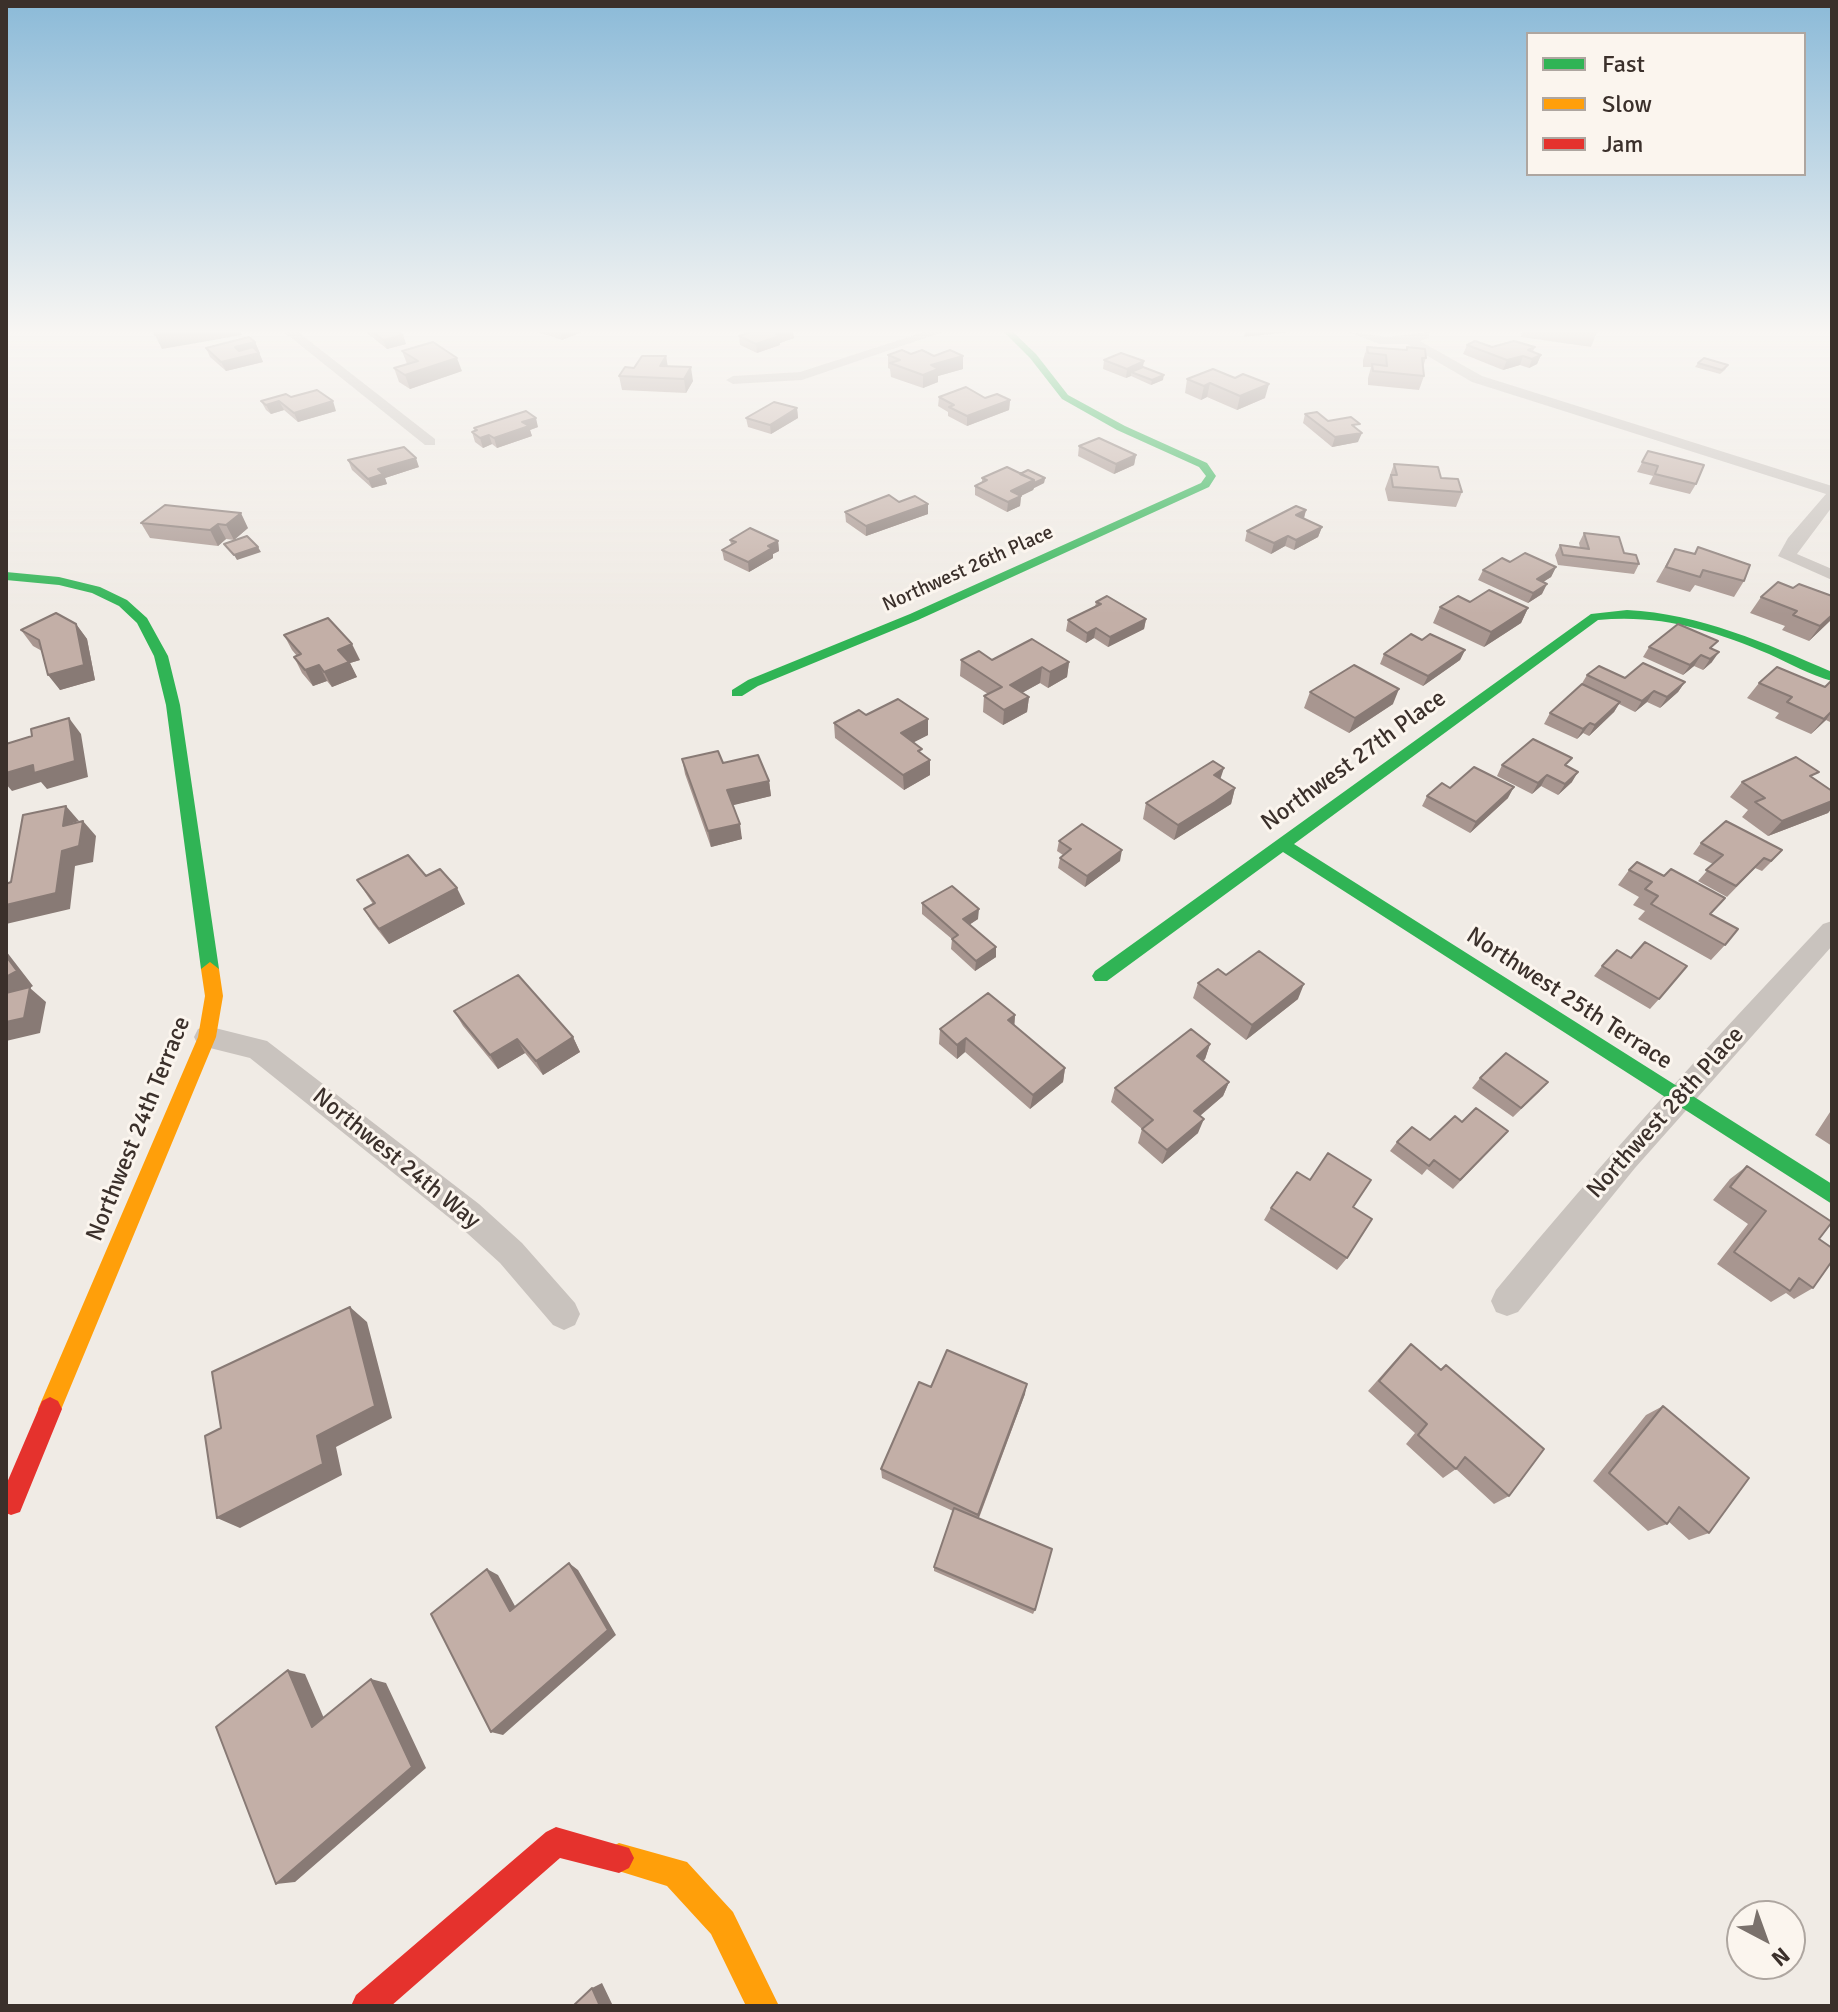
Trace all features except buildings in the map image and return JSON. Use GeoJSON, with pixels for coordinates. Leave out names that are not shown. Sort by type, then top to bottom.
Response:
{"type":"FeatureCollection","features":[{"type":"Feature","properties":{"kind":"street"},"geometry":{"type":"LineString","coordinates":[[410,426],[430,442]]}},
{"type":"Feature","properties":{"kind":"street","name":"Northwest 26th Place"},"geometry":{"type":"LineString","coordinates":[[737,693],[753,683],[1067,550],[1205,485],[1211,476],[1203,465],[1194,460],[1117,426]]}},
{"type":"Feature","properties":{"kind":"street"},"geometry":{"type":"LineString","coordinates":[[1626,426],[1832,491]]}},
{"type":"Feature","properties":{"kind":"street"},"geometry":{"type":"LineString","coordinates":[[1832,497],[1794,542],[1787,556],[1832,575]]}},
{"type":"Feature","properties":{"kind":"street","name":"Northwest 24th Terrace"},"geometry":{"type":"LineString","coordinates":[[6,576],[59,581],[96,590],[123,603],[142,621],[161,656],[173,705],[214,996],[207,1037],[11,1503]]}},
{"type":"Feature","properties":{"kind":"street","name":"Northwest 27th Place"},"geometry":{"type":"LineString","coordinates":[[1101,976],[1595,617],[1612,612],[1645,611],[1686,618],[1832,677]]}},
{"type":"Feature","properties":{"kind":"street","name":"Northwest 25th Terrace"},"geometry":{"type":"LineString","coordinates":[[1281,843],[1832,1195]]}},
{"type":"Feature","properties":{"kind":"street","name":"Northwest 28th Place"},"geometry":{"type":"LineString","coordinates":[[1507,1301],[1569,1223],[1678,1097],[1832,930]]}},
{"type":"Feature","properties":{"kind":"street","name":"Northwest 24th Way"},"geometry":{"type":"LineString","coordinates":[[207,1037],[258,1049],[468,1214],[511,1253],[564,1314]]}},
{"type":"Feature","properties":{"kind":"street"},"geometry":{"type":"LineString","coordinates":[[367,2006],[556,1842],[676,1873],[722,1923],[763,2006]]}},
{"type":"Feature","properties":{"kind":"traffic: fast"},"geometry":{"type":"LineString","coordinates":[[737,693],[753,683],[914,617],[1205,485],[1211,476],[1203,465],[1117,426]]}},
{"type":"Feature","properties":{"kind":"traffic: fast"},"geometry":{"type":"LineString","coordinates":[[6,576],[59,581],[96,590],[123,603],[142,621],[161,656],[173,705],[210,969]]}},
{"type":"Feature","properties":{"kind":"traffic: fast"},"geometry":{"type":"LineString","coordinates":[[1101,976],[1595,617],[1657,615],[1687,621],[1746,640],[1832,677]]}},
{"type":"Feature","properties":{"kind":"traffic: fast"},"geometry":{"type":"LineString","coordinates":[[1281,843],[1832,1195]]}},
{"type":"Feature","properties":{"kind":"traffic: slow"},"geometry":{"type":"LineString","coordinates":[[50,1409],[207,1037],[214,996],[210,969]]}},
{"type":"Feature","properties":{"kind":"traffic: slow"},"geometry":{"type":"LineString","coordinates":[[619,1858],[676,1873],[722,1923],[763,2006]]}},
{"type":"Feature","properties":{"kind":"traffic: jam"},"geometry":{"type":"LineString","coordinates":[[11,1503],[50,1409]]}},
{"type":"Feature","properties":{"kind":"traffic: jam"},"geometry":{"type":"LineString","coordinates":[[367,2006],[556,1842],[619,1858]]}}]}
